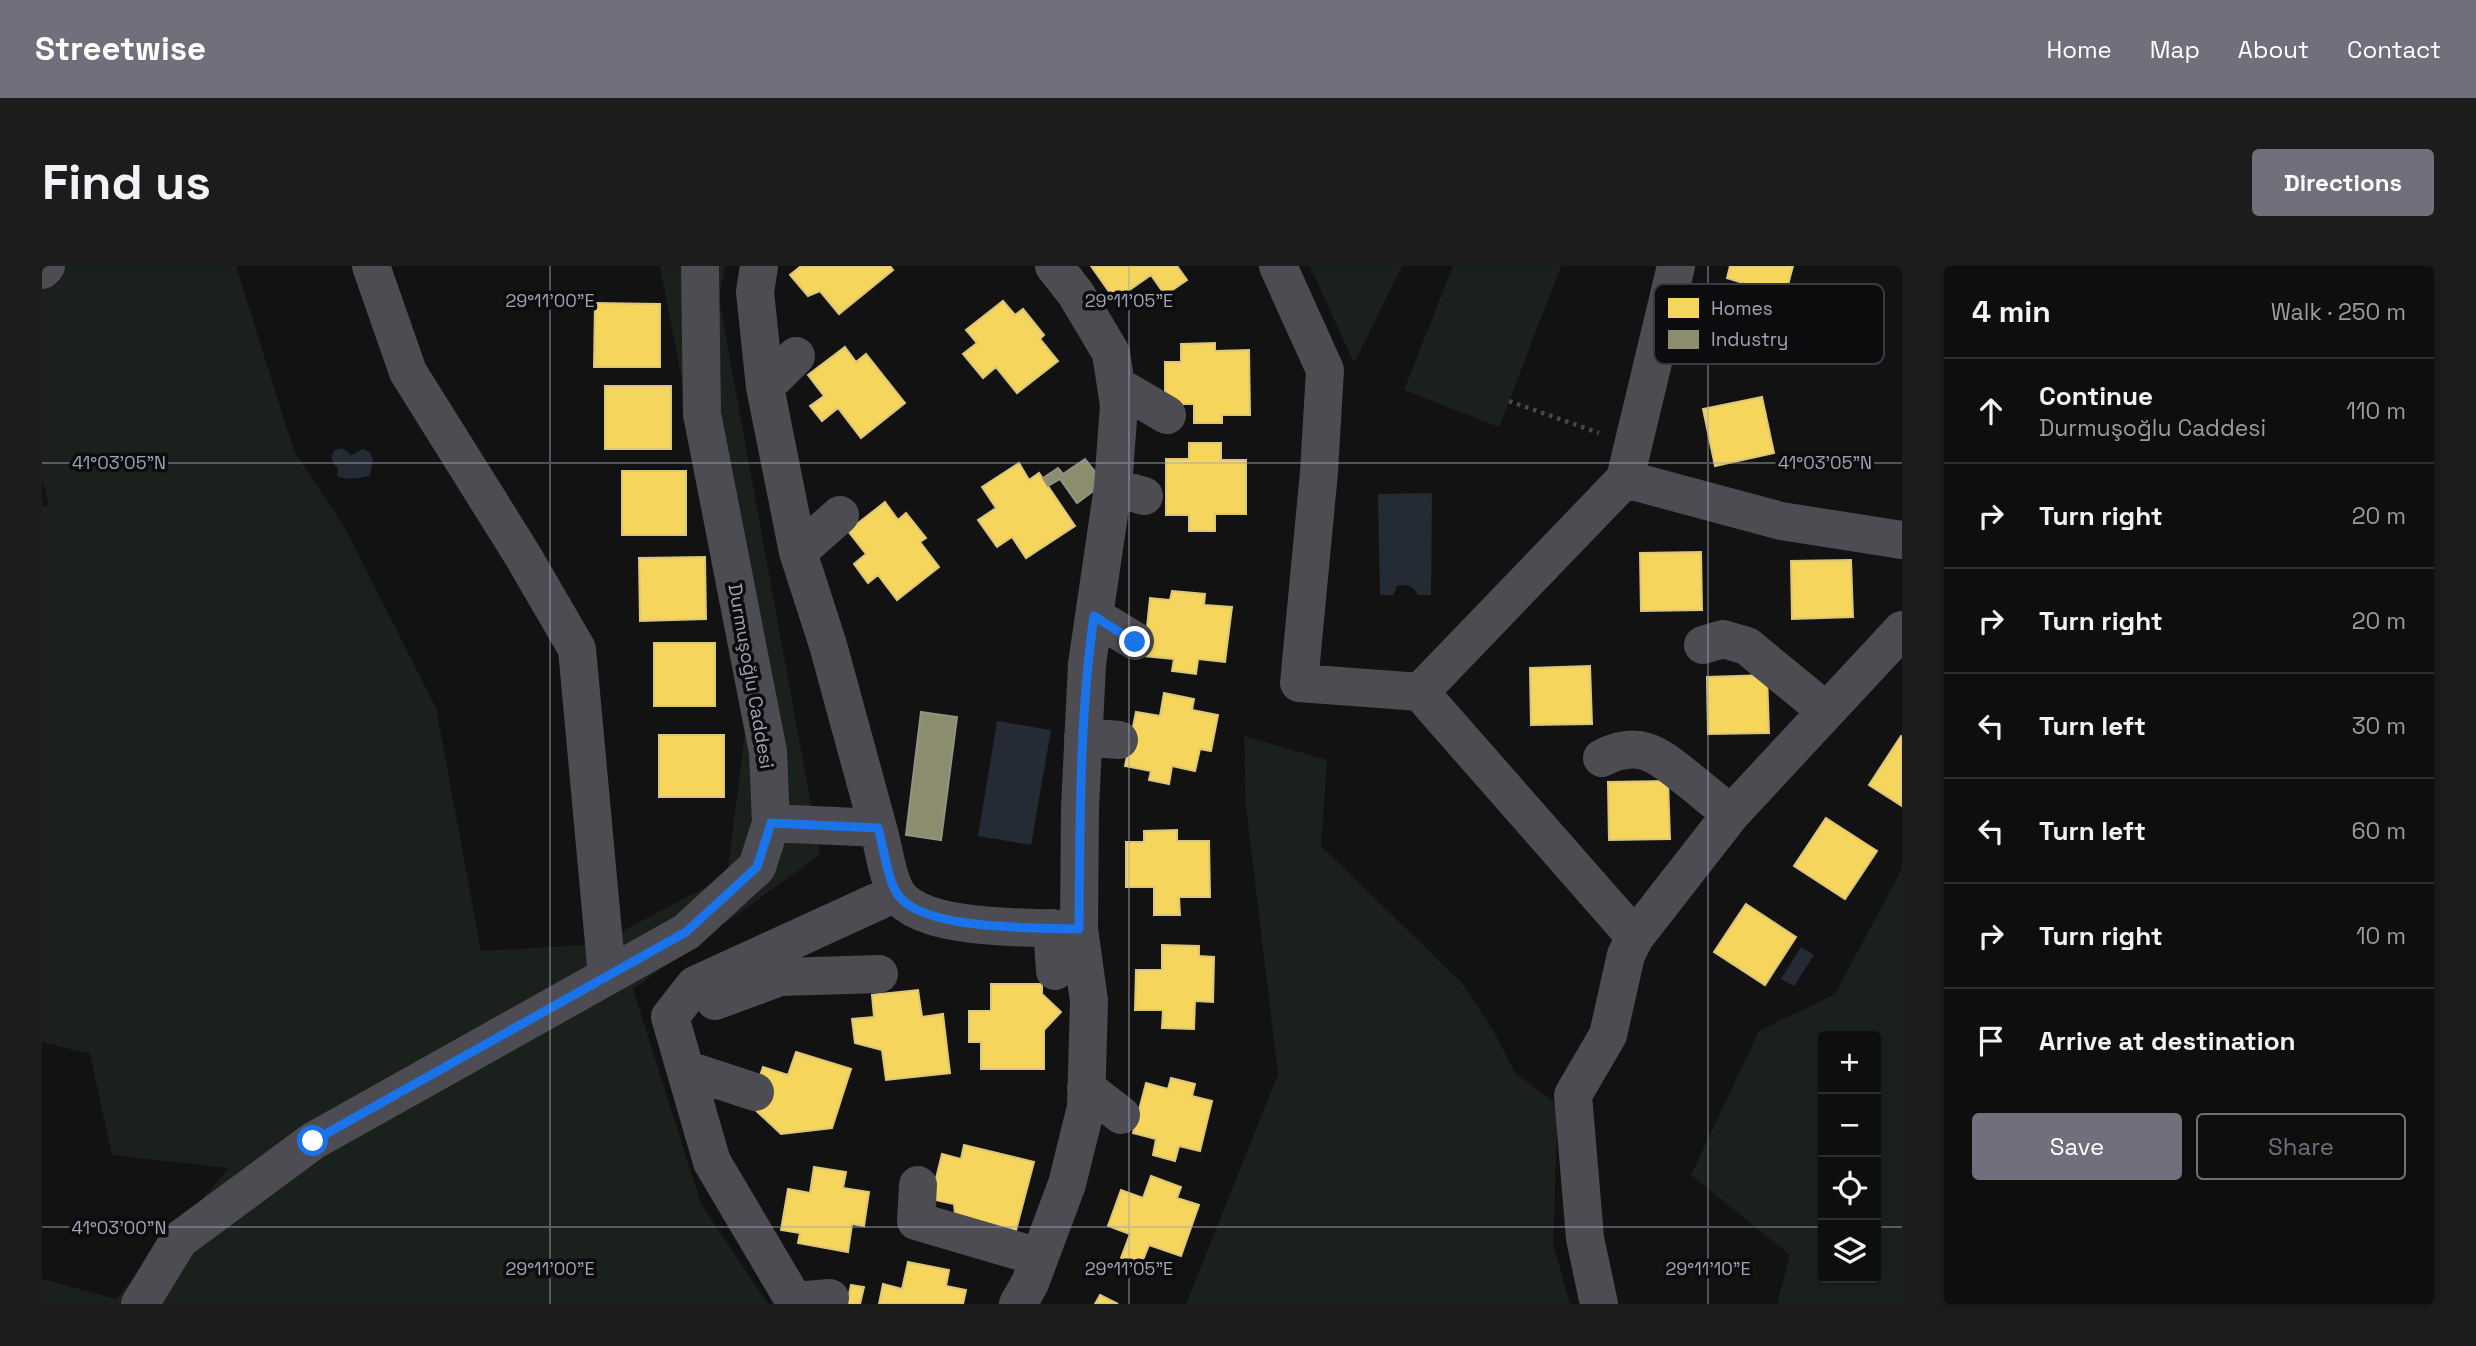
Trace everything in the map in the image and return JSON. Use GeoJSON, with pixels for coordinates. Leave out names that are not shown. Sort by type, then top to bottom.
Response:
{"type":"FeatureCollection","features":[{"type":"Feature","properties":{"kind":"street"},"geometry":{"type":"LineString","coordinates":[[42,270],[46,266]]}},
{"type":"Feature","properties":{"kind":"street"},"geometry":{"type":"LineString","coordinates":[[371,266],[408,372],[523,556],[577,649],[607,976]]}},
{"type":"Feature","properties":{"kind":"street","name":"Durmuşoğlu Caddesi"},"geometry":{"type":"LineString","coordinates":[[140,1304],[179,1240],[313,1141],[686,932],[757,867],[771,823],[768,752],[702,414],[700,266]]}},
{"type":"Feature","properties":{"kind":"street"},"geometry":{"type":"LineString","coordinates":[[759,266],[755,292],[765,387],[798,552],[828,645],[895,893],[919,912],[956,923],[1065,928]]}},
{"type":"Feature","properties":{"kind":"street"},"geometry":{"type":"LineString","coordinates":[[1054,266],[1076,294],[1114,369],[1167,415]]}},
{"type":"Feature","properties":{"kind":"street"},"geometry":{"type":"LineString","coordinates":[[1055,971],[1065,928],[1093,858],[1101,739],[1087,664],[1115,503],[1119,405],[1114,369],[1080,266]]}},
{"type":"Feature","properties":{"kind":"street"},"geometry":{"type":"LineString","coordinates":[[1278,266],[1325,370],[1319,472],[1300,683],[1420,692],[1635,937]]}},
{"type":"Feature","properties":{"kind":"street"},"geometry":{"type":"LineString","coordinates":[[1672,284],[1676,266]]}},
{"type":"Feature","properties":{"kind":"street"},"geometry":{"type":"LineString","coordinates":[[765,387],[796,356]]}},
{"type":"Feature","properties":{"kind":"street"},"geometry":{"type":"LineString","coordinates":[[1420,692],[1629,462],[1654,358]]}},
{"type":"Feature","properties":{"kind":"street"},"geometry":{"type":"LineString","coordinates":[[1629,462],[1782,522],[1902,540]]}},
{"type":"Feature","properties":{"kind":"street"},"geometry":{"type":"LineString","coordinates":[[798,552],[840,515]]}},
{"type":"Feature","properties":{"kind":"street"},"geometry":{"type":"LineString","coordinates":[[1094,616],[1135,642]]}},
{"type":"Feature","properties":{"kind":"street"},"geometry":{"type":"LineString","coordinates":[[1599,1304],[1585,1238],[1573,1095],[1608,1035],[1626,955],[1635,937],[1731,814],[1902,630]]}},
{"type":"Feature","properties":{"kind":"street"},"geometry":{"type":"LineString","coordinates":[[1703,645],[1723,639],[1747,646],[1826,711]]}},
{"type":"Feature","properties":{"kind":"street"},"geometry":{"type":"LineString","coordinates":[[1602,758],[1626,749],[1638,749],[1658,755],[1731,814]]}},
{"type":"Feature","properties":{"kind":"street"},"geometry":{"type":"LineString","coordinates":[[771,823],[878,828]]}},
{"type":"Feature","properties":{"kind":"street"},"geometry":{"type":"LineString","coordinates":[[670,1017],[695,985],[895,893]]}},
{"type":"Feature","properties":{"kind":"street"},"geometry":{"type":"LineString","coordinates":[[1024,1300],[1039,1257],[1080,1196],[1086,1088],[1104,998],[1065,928]]}},
{"type":"Feature","properties":{"kind":"street"},"geometry":{"type":"LineString","coordinates":[[670,1017],[780,977],[879,974]]}},
{"type":"Feature","properties":{"kind":"street"},"geometry":{"type":"LineString","coordinates":[[670,1017],[712,1163],[737,1206],[807,1301]]}},
{"type":"Feature","properties":{"kind":"street"},"geometry":{"type":"LineString","coordinates":[[685,1069],[755,1092]]}},
{"type":"Feature","properties":{"kind":"street"},"geometry":{"type":"LineString","coordinates":[[1086,1088],[1121,1115]]}},
{"type":"Feature","properties":{"kind":"street"},"geometry":{"type":"LineString","coordinates":[[918,1185],[916,1221],[1039,1257]]}},
{"type":"Feature","properties":{"kind":"street"},"geometry":{"type":"LineString","coordinates":[[737,1206],[775,1217]]}},
{"type":"Feature","properties":{"kind":"path"},"geometry":{"type":"LineString","coordinates":[[1509,401],[1629,462]]}},
{"type":"Feature","properties":{"kind":"shaded area"},"geometry":{"type":"Polygon","coordinates":[[[42,266],[236,266],[294,451],[346,530],[436,708],[481,951],[598,944],[727,876],[747,717],[660,266],[725,266],[719,299],[820,855],[633,989],[701,1204],[768,1304],[42,1304],[42,1279],[116,1299],[229,1168],[112,1155],[90,1054],[42,1042],[42,507],[49,505],[42,480],[42,266]]]}},
{"type":"Feature","properties":{"kind":"shaded area"},"geometry":{"type":"Polygon","coordinates":[[[1310,266],[1402,266],[1354,363],[1310,266]]]}},
{"type":"Feature","properties":{"kind":"shaded area"},"geometry":{"type":"Polygon","coordinates":[[[1453,266],[1561,266],[1499,427],[1404,390],[1453,266]]]}},
{"type":"Feature","properties":{"kind":"shaded area"},"geometry":{"type":"Polygon","coordinates":[[[342,448],[351,455],[363,449],[370,453],[373,460],[370,475],[354,478],[337,476],[338,468],[332,457],[335,450],[342,448]]]}},
{"type":"Feature","properties":{"kind":"shaded area"},"geometry":{"type":"Polygon","coordinates":[[[1432,493],[1431,595],[1418,595],[1412,587],[1404,585],[1397,586],[1393,595],[1380,595],[1378,494],[1432,493]]]}},
{"type":"Feature","properties":{"kind":"shaded area"},"geometry":{"type":"Polygon","coordinates":[[[997,721],[1051,730],[1031,845],[978,836],[997,721]]]}},
{"type":"Feature","properties":{"kind":"shaded area"},"geometry":{"type":"Polygon","coordinates":[[[1244,736],[1327,760],[1321,846],[1462,983],[1494,1032],[1515,1073],[1558,1105],[1553,1243],[1570,1304],[1186,1304],[1278,1074],[1246,807],[1244,736]]]}},
{"type":"Feature","properties":{"kind":"shaded area"},"geometry":{"type":"Polygon","coordinates":[[[1902,869],[1902,1304],[1777,1304],[1790,1255],[1691,1175],[1759,1031],[1835,994],[1902,869]]]}},
{"type":"Feature","properties":{"kind":"shaded area"},"geometry":{"type":"Polygon","coordinates":[[[1801,947],[1814,955],[1794,986],[1781,979],[1801,947]]]}},
{"type":"Feature","properties":{"kind":"building: Homes"},"geometry":{"type":"Polygon","coordinates":[[[801,266],[890,266],[893,270],[839,314],[820,291],[808,296],[790,275],[801,266]]]}},
{"type":"Feature","properties":{"kind":"building: Homes"},"geometry":{"type":"Polygon","coordinates":[[[1091,266],[1177,266],[1187,280],[1165,295],[1151,275],[1115,300],[1091,266]]]}},
{"type":"Feature","properties":{"kind":"building: Homes"},"geometry":{"type":"Polygon","coordinates":[[[1730,266],[1793,266],[1788,284],[1746,284],[1727,278],[1730,266]]]}},
{"type":"Feature","properties":{"kind":"building: Homes"},"geometry":{"type":"Polygon","coordinates":[[[1003,301],[1015,315],[1023,309],[1044,335],[1040,339],[1058,361],[1017,393],[996,367],[983,378],[963,354],[977,343],[966,330],[1003,301]]]}},
{"type":"Feature","properties":{"kind":"building: Homes"},"geometry":{"type":"Polygon","coordinates":[[[595,303],[660,304],[660,367],[594,367],[595,303]]]}},
{"type":"Feature","properties":{"kind":"building: Homes"},"geometry":{"type":"Polygon","coordinates":[[[1215,343],[1215,351],[1249,350],[1250,415],[1222,415],[1222,423],[1194,423],[1194,404],[1165,404],[1165,362],[1181,362],[1181,344],[1215,343]]]}},
{"type":"Feature","properties":{"kind":"building: Homes"},"geometry":{"type":"Polygon","coordinates":[[[845,347],[856,362],[866,354],[905,403],[861,438],[838,408],[822,421],[810,406],[824,396],[808,375],[845,347]]]}},
{"type":"Feature","properties":{"kind":"building: Homes"},"geometry":{"type":"Polygon","coordinates":[[[605,386],[671,386],[671,449],[605,449],[605,386]]]}},
{"type":"Feature","properties":{"kind":"building: Homes"},"geometry":{"type":"Polygon","coordinates":[[[1762,397],[1774,453],[1715,466],[1703,409],[1762,397]]]}},
{"type":"Feature","properties":{"kind":"building: Homes"},"geometry":{"type":"Polygon","coordinates":[[[1189,443],[1221,443],[1221,460],[1246,460],[1246,514],[1215,514],[1215,531],[1189,531],[1189,515],[1166,515],[1166,459],[1189,459],[1189,443]]]}},
{"type":"Feature","properties":{"kind":"building: Homes"},"geometry":{"type":"Polygon","coordinates":[[[1019,463],[1029,480],[1039,473],[1075,526],[1026,558],[1012,537],[997,547],[978,520],[996,508],[982,487],[1019,463]]]}},
{"type":"Feature","properties":{"kind":"building: Homes"},"geometry":{"type":"Polygon","coordinates":[[[622,471],[686,471],[686,535],[622,535],[622,471]]]}},
{"type":"Feature","properties":{"kind":"building: Homes"},"geometry":{"type":"Polygon","coordinates":[[[885,502],[898,520],[906,513],[926,538],[920,542],[939,567],[897,600],[878,575],[868,583],[854,564],[866,554],[848,531],[885,502]]]}},
{"type":"Feature","properties":{"kind":"building: Homes"},"geometry":{"type":"Polygon","coordinates":[[[1701,552],[1702,610],[1641,611],[1640,553],[1701,552]]]}},
{"type":"Feature","properties":{"kind":"building: Homes"},"geometry":{"type":"Polygon","coordinates":[[[705,557],[706,619],[640,621],[639,558],[705,557]]]}},
{"type":"Feature","properties":{"kind":"building: Homes"},"geometry":{"type":"Polygon","coordinates":[[[1851,560],[1853,617],[1792,619],[1791,561],[1851,560]]]}},
{"type":"Feature","properties":{"kind":"building: Homes"},"geometry":{"type":"Polygon","coordinates":[[[1172,591],[1205,594],[1204,605],[1232,607],[1225,662],[1198,659],[1196,674],[1172,671],[1174,659],[1144,656],[1150,598],[1170,600],[1172,591]]]}},
{"type":"Feature","properties":{"kind":"building: Homes"},"geometry":{"type":"Polygon","coordinates":[[[654,643],[715,643],[715,706],[654,706],[654,643]]]}},
{"type":"Feature","properties":{"kind":"building: Homes"},"geometry":{"type":"Polygon","coordinates":[[[1590,666],[1592,724],[1531,725],[1530,668],[1590,666]]]}},
{"type":"Feature","properties":{"kind":"building: Homes"},"geometry":{"type":"Polygon","coordinates":[[[1767,675],[1769,733],[1708,734],[1707,677],[1767,675]]]}},
{"type":"Feature","properties":{"kind":"building: Homes"},"geometry":{"type":"Polygon","coordinates":[[[1164,693],[1194,699],[1192,710],[1218,715],[1211,751],[1200,749],[1195,771],[1172,766],[1169,784],[1149,780],[1151,771],[1125,766],[1136,712],[1160,716],[1164,693]]]}},
{"type":"Feature","properties":{"kind":"building: Homes"},"geometry":{"type":"Polygon","coordinates":[[[659,735],[724,735],[724,797],[659,797],[659,735]]]}},
{"type":"Feature","properties":{"kind":"building: Homes"},"geometry":{"type":"Polygon","coordinates":[[[1902,737],[1902,806],[1869,785],[1902,737]]]}},
{"type":"Feature","properties":{"kind":"building: Homes"},"geometry":{"type":"Polygon","coordinates":[[[1668,781],[1670,839],[1609,840],[1608,782],[1668,781]]]}},
{"type":"Feature","properties":{"kind":"building: Homes"},"geometry":{"type":"Polygon","coordinates":[[[1826,818],[1877,851],[1845,899],[1794,866],[1826,818]]]}},
{"type":"Feature","properties":{"kind":"building: Homes"},"geometry":{"type":"Polygon","coordinates":[[[1177,830],[1177,841],[1209,841],[1210,897],[1179,897],[1180,915],[1154,915],[1154,887],[1126,887],[1126,842],[1144,842],[1144,831],[1177,830]]]}},
{"type":"Feature","properties":{"kind":"building: Homes"},"geometry":{"type":"Polygon","coordinates":[[[1746,904],[1796,937],[1765,985],[1714,952],[1746,904]]]}},
{"type":"Feature","properties":{"kind":"building: Homes"},"geometry":{"type":"Polygon","coordinates":[[[1162,945],[1199,946],[1199,956],[1214,957],[1213,1002],[1195,1001],[1194,1029],[1162,1028],[1163,1010],[1135,1010],[1136,970],[1162,970],[1162,945]]]}},
{"type":"Feature","properties":{"kind":"building: Homes"},"geometry":{"type":"Polygon","coordinates":[[[991,984],[1042,984],[1042,994],[1061,1012],[1044,1030],[1044,1069],[981,1069],[981,1042],[969,1042],[969,1011],[991,1011],[991,984]]]}},
{"type":"Feature","properties":{"kind":"building: Homes"},"geometry":{"type":"Polygon","coordinates":[[[918,990],[922,1017],[943,1014],[950,1073],[886,1080],[882,1050],[855,1043],[852,1019],[874,1017],[872,995],[918,990]]]}},
{"type":"Feature","properties":{"kind":"building: Homes"},"geometry":{"type":"Polygon","coordinates":[[[796,1052],[851,1069],[832,1128],[781,1134],[750,1105],[763,1067],[788,1075],[796,1052]]]}},
{"type":"Feature","properties":{"kind":"building: Homes"},"geometry":{"type":"Polygon","coordinates":[[[1171,1078],[1195,1084],[1192,1096],[1212,1101],[1200,1151],[1179,1146],[1175,1161],[1153,1155],[1156,1139],[1133,1133],[1146,1083],[1168,1089],[1171,1078]]]}},
{"type":"Feature","properties":{"kind":"building: Homes"},"geometry":{"type":"Polygon","coordinates":[[[964,1145],[1034,1162],[1014,1238],[956,1224],[954,1204],[931,1199],[942,1154],[961,1159],[964,1145]]]}},
{"type":"Feature","properties":{"kind":"building: Homes"},"geometry":{"type":"Polygon","coordinates":[[[814,1167],[846,1172],[843,1188],[869,1192],[864,1226],[852,1224],[848,1252],[798,1243],[800,1233],[781,1230],[788,1189],[810,1193],[814,1167]]]}},
{"type":"Feature","properties":{"kind":"building: Homes"},"geometry":{"type":"Polygon","coordinates":[[[1151,1176],[1181,1187],[1177,1198],[1199,1205],[1181,1256],[1149,1245],[1141,1265],[1121,1258],[1130,1234],[1108,1226],[1121,1190],[1143,1198],[1151,1176]]]}},
{"type":"Feature","properties":{"kind":"building: Homes"},"geometry":{"type":"Polygon","coordinates":[[[908,1262],[949,1270],[946,1286],[966,1290],[963,1304],[879,1304],[883,1284],[902,1289],[908,1262]]]}},
{"type":"Feature","properties":{"kind":"building: Homes"},"geometry":{"type":"Polygon","coordinates":[[[851,1285],[864,1287],[860,1304],[847,1304],[851,1285]]]}},
{"type":"Feature","properties":{"kind":"building: Homes"},"geometry":{"type":"Polygon","coordinates":[[[1100,1295],[1118,1304],[1095,1304],[1100,1295]]]}},
{"type":"Feature","properties":{"kind":"building: Industry"},"geometry":{"type":"Polygon","coordinates":[[[1085,459],[1104,483],[1077,503],[1060,479],[1048,486],[1043,478],[1058,468],[1063,474],[1085,459]]]}},
{"type":"Feature","properties":{"kind":"building: Industry"},"geometry":{"type":"Polygon","coordinates":[[[921,712],[957,717],[941,840],[906,835],[921,712]]]}},
{"type":"Feature","properties":{"kind":"route"},"geometry":{"type":"LineString","coordinates":[[313,1141],[686,932],[757,867],[771,823],[878,828],[895,893],[919,912],[956,923],[1079,929],[1083,737],[1087,664],[1094,616],[1135,642]]}}]}
